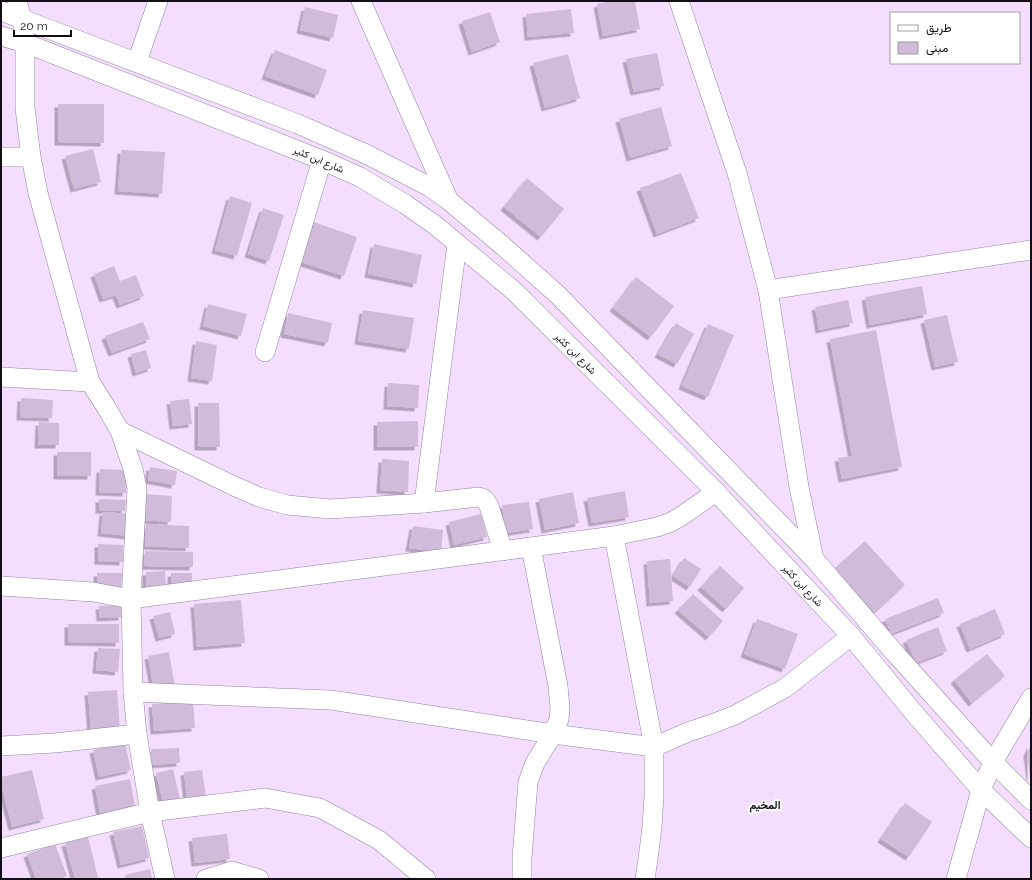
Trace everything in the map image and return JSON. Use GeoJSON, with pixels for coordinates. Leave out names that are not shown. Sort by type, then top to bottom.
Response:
{"type":"FeatureCollection","features":[{"type":"Feature","properties":{"kind":"street"},"geometry":{"type":"LineString","coordinates":[[137,62],[158,1]]}},
{"type":"Feature","properties":{"kind":"street"},"geometry":{"type":"LineString","coordinates":[[361,1],[448,200]]}},
{"type":"Feature","properties":{"kind":"street"},"geometry":{"type":"LineString","coordinates":[[679,1],[737,173],[768,290],[799,487],[814,559]]}},
{"type":"Feature","properties":{"kind":"street"},"geometry":{"type":"LineString","coordinates":[[20,10],[25,43],[25,108],[31,157],[38,193],[90,382],[120,431],[133,469],[137,488],[131,599],[133,692],[136,734],[150,812],[165,879]]}},
{"type":"Feature","properties":{"kind":"street"},"geometry":{"type":"LineString","coordinates":[[1,11],[20,10],[137,62],[298,124],[366,154],[430,187],[448,200],[558,295],[814,559],[894,652],[993,762],[1031,800]]}},
{"type":"Feature","properties":{"kind":"street","name":"شارع ابن كثير"},"geometry":{"type":"LineString","coordinates":[[1,36],[25,43],[322,160],[360,177],[405,204],[435,225],[514,291],[716,492],[851,636],[914,713],[981,790],[1031,838]]}},
{"type":"Feature","properties":{"kind":"street"},"geometry":{"type":"LineString","coordinates":[[1,157],[31,157]]}},
{"type":"Feature","properties":{"kind":"street"},"geometry":{"type":"LineString","coordinates":[[265,352],[322,160]]}},
{"type":"Feature","properties":{"kind":"street"},"geometry":{"type":"LineString","coordinates":[[424,504],[457,244]]}},
{"type":"Feature","properties":{"kind":"street"},"geometry":{"type":"LineString","coordinates":[[768,290],[1031,250]]}},
{"type":"Feature","properties":{"kind":"street"},"geometry":{"type":"LineString","coordinates":[[1,377],[90,382]]}},
{"type":"Feature","properties":{"kind":"street"},"geometry":{"type":"LineString","coordinates":[[120,431],[234,486],[260,497],[287,505],[330,509],[424,504],[479,496],[486,500],[489,506],[503,551]]}},
{"type":"Feature","properties":{"kind":"street"},"geometry":{"type":"LineString","coordinates":[[1,586],[93,592],[131,599],[531,548],[614,536],[657,527],[680,517],[716,492]]}},
{"type":"Feature","properties":{"kind":"street"},"geometry":{"type":"LineString","coordinates":[[614,536],[654,747],[654,796],[652,827],[645,879]]}},
{"type":"Feature","properties":{"kind":"street"},"geometry":{"type":"LineString","coordinates":[[522,879],[522,858],[528,782],[536,763],[553,734],[560,714],[558,686],[531,548]]}},
{"type":"Feature","properties":{"kind":"street"},"geometry":{"type":"LineString","coordinates":[[133,692],[331,700],[553,734],[654,747],[688,732],[735,715],[785,688],[851,636]]}},
{"type":"Feature","properties":{"kind":"street"},"geometry":{"type":"LineString","coordinates":[[956,879],[981,790],[993,762],[1031,698]]}},
{"type":"Feature","properties":{"kind":"street"},"geometry":{"type":"LineString","coordinates":[[1,746],[55,743],[136,734]]}},
{"type":"Feature","properties":{"kind":"street"},"geometry":{"type":"LineString","coordinates":[[1,848],[150,812],[265,798],[320,808],[379,840],[426,879]]}},
{"type":"Feature","properties":{"kind":"street"},"geometry":{"type":"LineString","coordinates":[[206,879],[232,871],[259,879]]}},
{"type":"Feature","properties":{"kind":"building"},"geometry":{"type":"Polygon","coordinates":[[[612,1],[635,1],[640,29],[603,36],[597,4],[612,1]]]}},
{"type":"Feature","properties":{"kind":"building"},"geometry":{"type":"Polygon","coordinates":[[[305,7],[338,15],[333,38],[300,30],[305,7]]]}},
{"type":"Feature","properties":{"kind":"building"},"geometry":{"type":"Polygon","coordinates":[[[571,9],[574,33],[528,37],[526,14],[571,9]]]}},
{"type":"Feature","properties":{"kind":"building"},"geometry":{"type":"Polygon","coordinates":[[[490,12],[500,42],[472,52],[462,21],[490,12]]]}},
{"type":"Feature","properties":{"kind":"building"},"geometry":{"type":"Polygon","coordinates":[[[275,50],[327,70],[318,95],[265,76],[275,50]]]}},
{"type":"Feature","properties":{"kind":"building"},"geometry":{"type":"Polygon","coordinates":[[[657,53],[664,86],[634,92],[626,59],[657,53]]]}},
{"type":"Feature","properties":{"kind":"building"},"geometry":{"type":"Polygon","coordinates":[[[568,54],[580,98],[545,108],[533,63],[568,54]]]}},
{"type":"Feature","properties":{"kind":"building"},"geometry":{"type":"Polygon","coordinates":[[[58,104],[104,104],[104,143],[58,142],[58,104]]]}},
{"type":"Feature","properties":{"kind":"building"},"geometry":{"type":"Polygon","coordinates":[[[661,107],[672,146],[630,158],[619,119],[661,107]]]}},
{"type":"Feature","properties":{"kind":"building"},"geometry":{"type":"Polygon","coordinates":[[[93,149],[101,182],[74,189],[65,156],[93,149]]]}},
{"type":"Feature","properties":{"kind":"building"},"geometry":{"type":"Polygon","coordinates":[[[121,150],[165,152],[162,194],[118,191],[121,150]]]}},
{"type":"Feature","properties":{"kind":"building"},"geometry":{"type":"Polygon","coordinates":[[[681,173],[699,218],[657,234],[640,188],[681,173]]]}},
{"type":"Feature","properties":{"kind":"building"},"geometry":{"type":"Polygon","coordinates":[[[527,178],[564,209],[541,237],[504,207],[527,178]]]}},
{"type":"Feature","properties":{"kind":"building"},"geometry":{"type":"Polygon","coordinates":[[[230,196],[252,203],[237,256],[215,250],[230,196]]]}},
{"type":"Feature","properties":{"kind":"building"},"geometry":{"type":"Polygon","coordinates":[[[263,208],[284,215],[269,261],[248,254],[263,208]]]}},
{"type":"Feature","properties":{"kind":"building"},"geometry":{"type":"Polygon","coordinates":[[[311,221],[357,237],[344,276],[298,261],[311,221]]]}},
{"type":"Feature","properties":{"kind":"building"},"geometry":{"type":"Polygon","coordinates":[[[374,244],[422,255],[416,284],[368,274],[374,244]]]}},
{"type":"Feature","properties":{"kind":"building"},"geometry":{"type":"Polygon","coordinates":[[[114,266],[120,281],[136,275],[144,296],[120,305],[116,295],[103,299],[94,274],[114,266]]]}},
{"type":"Feature","properties":{"kind":"building"},"geometry":{"type":"Polygon","coordinates":[[[636,277],[674,306],[651,337],[613,308],[636,277]]]}},
{"type":"Feature","properties":{"kind":"building"},"geometry":{"type":"Polygon","coordinates":[[[922,286],[927,314],[870,325],[865,297],[922,286]]]}},
{"type":"Feature","properties":{"kind":"building"},"geometry":{"type":"Polygon","coordinates":[[[848,300],[853,323],[819,330],[815,307],[848,300]]]}},
{"type":"Feature","properties":{"kind":"building"},"geometry":{"type":"Polygon","coordinates":[[[208,304],[247,314],[241,336],[203,326],[208,304]]]}},
{"type":"Feature","properties":{"kind":"building"},"geometry":{"type":"Polygon","coordinates":[[[363,310],[414,318],[409,349],[358,341],[363,310]]]}},
{"type":"Feature","properties":{"kind":"building"},"geometry":{"type":"Polygon","coordinates":[[[288,313],[332,323],[328,343],[284,334],[288,313]]]}},
{"type":"Feature","properties":{"kind":"building"},"geometry":{"type":"Polygon","coordinates":[[[947,315],[958,362],[935,367],[924,320],[947,315]]]}},
{"type":"Feature","properties":{"kind":"building"},"geometry":{"type":"Polygon","coordinates":[[[143,322],[150,339],[112,353],[105,336],[143,322]]]}},
{"type":"Feature","properties":{"kind":"building"},"geometry":{"type":"Polygon","coordinates":[[[676,323],[694,334],[677,364],[658,354],[676,323]]]}},
{"type":"Feature","properties":{"kind":"building"},"geometry":{"type":"Polygon","coordinates":[[[708,324],[734,335],[708,397],[682,386],[708,324]]]}},
{"type":"Feature","properties":{"kind":"building"},"geometry":{"type":"Polygon","coordinates":[[[876,330],[902,467],[842,479],[838,458],[852,456],[830,339],[876,330]]]}},
{"type":"Feature","properties":{"kind":"building"},"geometry":{"type":"Polygon","coordinates":[[[196,341],[217,345],[212,381],[191,378],[196,341]]]}},
{"type":"Feature","properties":{"kind":"building"},"geometry":{"type":"Polygon","coordinates":[[[146,350],[151,368],[136,373],[131,354],[146,350]]]}},
{"type":"Feature","properties":{"kind":"building"},"geometry":{"type":"Polygon","coordinates":[[[388,383],[419,385],[418,408],[387,406],[388,383]]]}},
{"type":"Feature","properties":{"kind":"building"},"geometry":{"type":"Polygon","coordinates":[[[21,398],[53,400],[52,418],[20,417],[21,398]]]}},
{"type":"Feature","properties":{"kind":"building"},"geometry":{"type":"Polygon","coordinates":[[[189,399],[192,424],[173,426],[170,401],[189,399]]]}},
{"type":"Feature","properties":{"kind":"building"},"geometry":{"type":"Polygon","coordinates":[[[198,403],[219,403],[220,447],[198,447],[198,403]]]}},
{"type":"Feature","properties":{"kind":"building"},"geometry":{"type":"Polygon","coordinates":[[[418,421],[418,447],[377,447],[377,422],[418,421]]]}},
{"type":"Feature","properties":{"kind":"building"},"geometry":{"type":"Polygon","coordinates":[[[39,422],[59,423],[59,445],[38,445],[39,422]]]}},
{"type":"Feature","properties":{"kind":"building"},"geometry":{"type":"Polygon","coordinates":[[[57,452],[91,452],[91,476],[57,476],[57,452]]]}},
{"type":"Feature","properties":{"kind":"building"},"geometry":{"type":"Polygon","coordinates":[[[382,459],[409,461],[408,492],[380,490],[382,459]]]}},
{"type":"Feature","properties":{"kind":"building"},"geometry":{"type":"Polygon","coordinates":[[[150,467],[177,471],[175,485],[148,480],[150,467]]]}},
{"type":"Feature","properties":{"kind":"building"},"geometry":{"type":"Polygon","coordinates":[[[100,469],[127,470],[126,493],[99,492],[100,469]]]}},
{"type":"Feature","properties":{"kind":"building"},"geometry":{"type":"Polygon","coordinates":[[[625,491],[629,517],[592,523],[587,498],[625,491]]]}},
{"type":"Feature","properties":{"kind":"building"},"geometry":{"type":"Polygon","coordinates":[[[573,492],[579,523],[545,530],[539,499],[573,492]]]}},
{"type":"Feature","properties":{"kind":"building"},"geometry":{"type":"Polygon","coordinates":[[[145,494],[172,496],[171,522],[144,520],[145,494]]]}},
{"type":"Feature","properties":{"kind":"building"},"geometry":{"type":"Polygon","coordinates":[[[99,499],[126,500],[125,511],[99,510],[99,499]]]}},
{"type":"Feature","properties":{"kind":"building"},"geometry":{"type":"Polygon","coordinates":[[[529,502],[533,529],[506,533],[502,505],[529,502]]]}},
{"type":"Feature","properties":{"kind":"building"},"geometry":{"type":"Polygon","coordinates":[[[103,512],[131,514],[130,536],[101,533],[103,512]]]}},
{"type":"Feature","properties":{"kind":"building"},"geometry":{"type":"Polygon","coordinates":[[[481,514],[487,537],[454,545],[449,522],[481,514]]]}},
{"type":"Feature","properties":{"kind":"building"},"geometry":{"type":"Polygon","coordinates":[[[146,524],[189,526],[189,548],[145,546],[146,524]]]}},
{"type":"Feature","properties":{"kind":"building"},"geometry":{"type":"Polygon","coordinates":[[[413,526],[443,530],[441,552],[409,548],[413,526]]]}},
{"type":"Feature","properties":{"kind":"building"},"geometry":{"type":"Polygon","coordinates":[[[865,541],[905,585],[875,613],[835,568],[865,541]]]}},
{"type":"Feature","properties":{"kind":"building"},"geometry":{"type":"Polygon","coordinates":[[[98,544],[123,545],[123,562],[98,561],[98,544]]]}},
{"type":"Feature","properties":{"kind":"building"},"geometry":{"type":"Polygon","coordinates":[[[145,551],[193,552],[193,567],[144,566],[145,551]]]}},
{"type":"Feature","properties":{"kind":"building"},"geometry":{"type":"Polygon","coordinates":[[[684,558],[701,569],[690,587],[673,576],[684,558]]]}},
{"type":"Feature","properties":{"kind":"building"},"geometry":{"type":"Polygon","coordinates":[[[670,559],[673,601],[650,603],[647,561],[670,559]]]}},
{"type":"Feature","properties":{"kind":"building"},"geometry":{"type":"Polygon","coordinates":[[[720,566],[744,588],[726,609],[701,587],[720,566]]]}},
{"type":"Feature","properties":{"kind":"building"},"geometry":{"type":"Polygon","coordinates":[[[165,571],[166,586],[146,587],[146,572],[165,571]]]}},
{"type":"Feature","properties":{"kind":"building"},"geometry":{"type":"Polygon","coordinates":[[[97,573],[122,573],[121,593],[97,592],[97,573]]]}},
{"type":"Feature","properties":{"kind":"building"},"geometry":{"type":"Polygon","coordinates":[[[171,573],[192,573],[192,586],[171,586],[171,573]]]}},
{"type":"Feature","properties":{"kind":"building"},"geometry":{"type":"Polygon","coordinates":[[[693,594],[723,621],[709,637],[678,610],[693,594]]]}},
{"type":"Feature","properties":{"kind":"building"},"geometry":{"type":"Polygon","coordinates":[[[938,598],[944,613],[891,634],[885,619],[938,598]]]}},
{"type":"Feature","properties":{"kind":"building"},"geometry":{"type":"Polygon","coordinates":[[[241,600],[245,643],[197,647],[194,604],[241,600]]]}},
{"type":"Feature","properties":{"kind":"building"},"geometry":{"type":"Polygon","coordinates":[[[122,605],[122,617],[100,618],[99,606],[122,605]]]}},
{"type":"Feature","properties":{"kind":"building"},"geometry":{"type":"Polygon","coordinates":[[[995,609],[1005,634],[970,649],[960,624],[995,609]]]}},
{"type":"Feature","properties":{"kind":"building"},"geometry":{"type":"Polygon","coordinates":[[[170,612],[175,634],[159,638],[153,616],[170,612]]]}},
{"type":"Feature","properties":{"kind":"building"},"geometry":{"type":"Polygon","coordinates":[[[757,619],[798,634],[785,669],[744,654],[757,619]]]}},
{"type":"Feature","properties":{"kind":"building"},"geometry":{"type":"Polygon","coordinates":[[[68,624],[119,624],[119,643],[68,642],[68,624]]]}},
{"type":"Feature","properties":{"kind":"building"},"geometry":{"type":"Polygon","coordinates":[[[938,627],[947,651],[916,663],[906,640],[938,627]]]}},
{"type":"Feature","properties":{"kind":"building"},"geometry":{"type":"Polygon","coordinates":[[[98,648],[120,649],[118,672],[96,670],[98,648]]]}},
{"type":"Feature","properties":{"kind":"building"},"geometry":{"type":"Polygon","coordinates":[[[169,652],[175,687],[154,690],[148,656],[169,652]]]}},
{"type":"Feature","properties":{"kind":"building"},"geometry":{"type":"Polygon","coordinates":[[[987,654],[1005,676],[972,703],[954,680],[987,654]]]}},
{"type":"Feature","properties":{"kind":"building"},"geometry":{"type":"Polygon","coordinates":[[[117,690],[120,729],[91,732],[88,692],[117,690]]]}},
{"type":"Feature","properties":{"kind":"building"},"geometry":{"type":"Polygon","coordinates":[[[193,701],[195,728],[154,731],[152,704],[193,701]]]}},
{"type":"Feature","properties":{"kind":"building"},"geometry":{"type":"Polygon","coordinates":[[[125,743],[131,770],[99,777],[93,750],[125,743]]]}},
{"type":"Feature","properties":{"kind":"building"},"geometry":{"type":"Polygon","coordinates":[[[1031,744],[1031,778],[1027,753],[1031,744]]]}},
{"type":"Feature","properties":{"kind":"building"},"geometry":{"type":"Polygon","coordinates":[[[179,748],[180,763],[152,765],[151,749],[179,748]]]}},
{"type":"Feature","properties":{"kind":"building"},"geometry":{"type":"Polygon","coordinates":[[[173,769],[180,799],[163,803],[156,773],[173,769]]]}},
{"type":"Feature","properties":{"kind":"building"},"geometry":{"type":"Polygon","coordinates":[[[32,770],[44,819],[12,827],[1,784],[1,777],[32,770]]]}},
{"type":"Feature","properties":{"kind":"building"},"geometry":{"type":"Polygon","coordinates":[[[202,770],[206,797],[187,800],[184,772],[202,770]]]}},
{"type":"Feature","properties":{"kind":"building"},"geometry":{"type":"Polygon","coordinates":[[[130,779],[135,806],[100,813],[95,786],[130,779]]]}},
{"type":"Feature","properties":{"kind":"building"},"geometry":{"type":"Polygon","coordinates":[[[905,803],[932,822],[909,857],[881,839],[905,803]]]}},
{"type":"Feature","properties":{"kind":"building"},"geometry":{"type":"Polygon","coordinates":[[[142,826],[149,858],[121,865],[113,832],[142,826]]]}},
{"type":"Feature","properties":{"kind":"building"},"geometry":{"type":"Polygon","coordinates":[[[227,834],[230,859],[195,863],[192,838],[227,834]]]}},
{"type":"Feature","properties":{"kind":"building"},"geometry":{"type":"Polygon","coordinates":[[[88,837],[98,878],[75,879],[65,843],[88,837]]]}},
{"type":"Feature","properties":{"kind":"building"},"geometry":{"type":"Polygon","coordinates":[[[55,844],[67,876],[59,879],[36,879],[27,854],[55,844]]]}},
{"type":"Feature","properties":{"kind":"building"},"geometry":{"type":"Polygon","coordinates":[[[150,869],[152,879],[126,879],[125,875],[150,869]]]}},
{"type":"Feature","properties":{"kind":"district","name":"المخيم"},"geometry":{"type":"Point","coordinates":[765,805]}}]}
